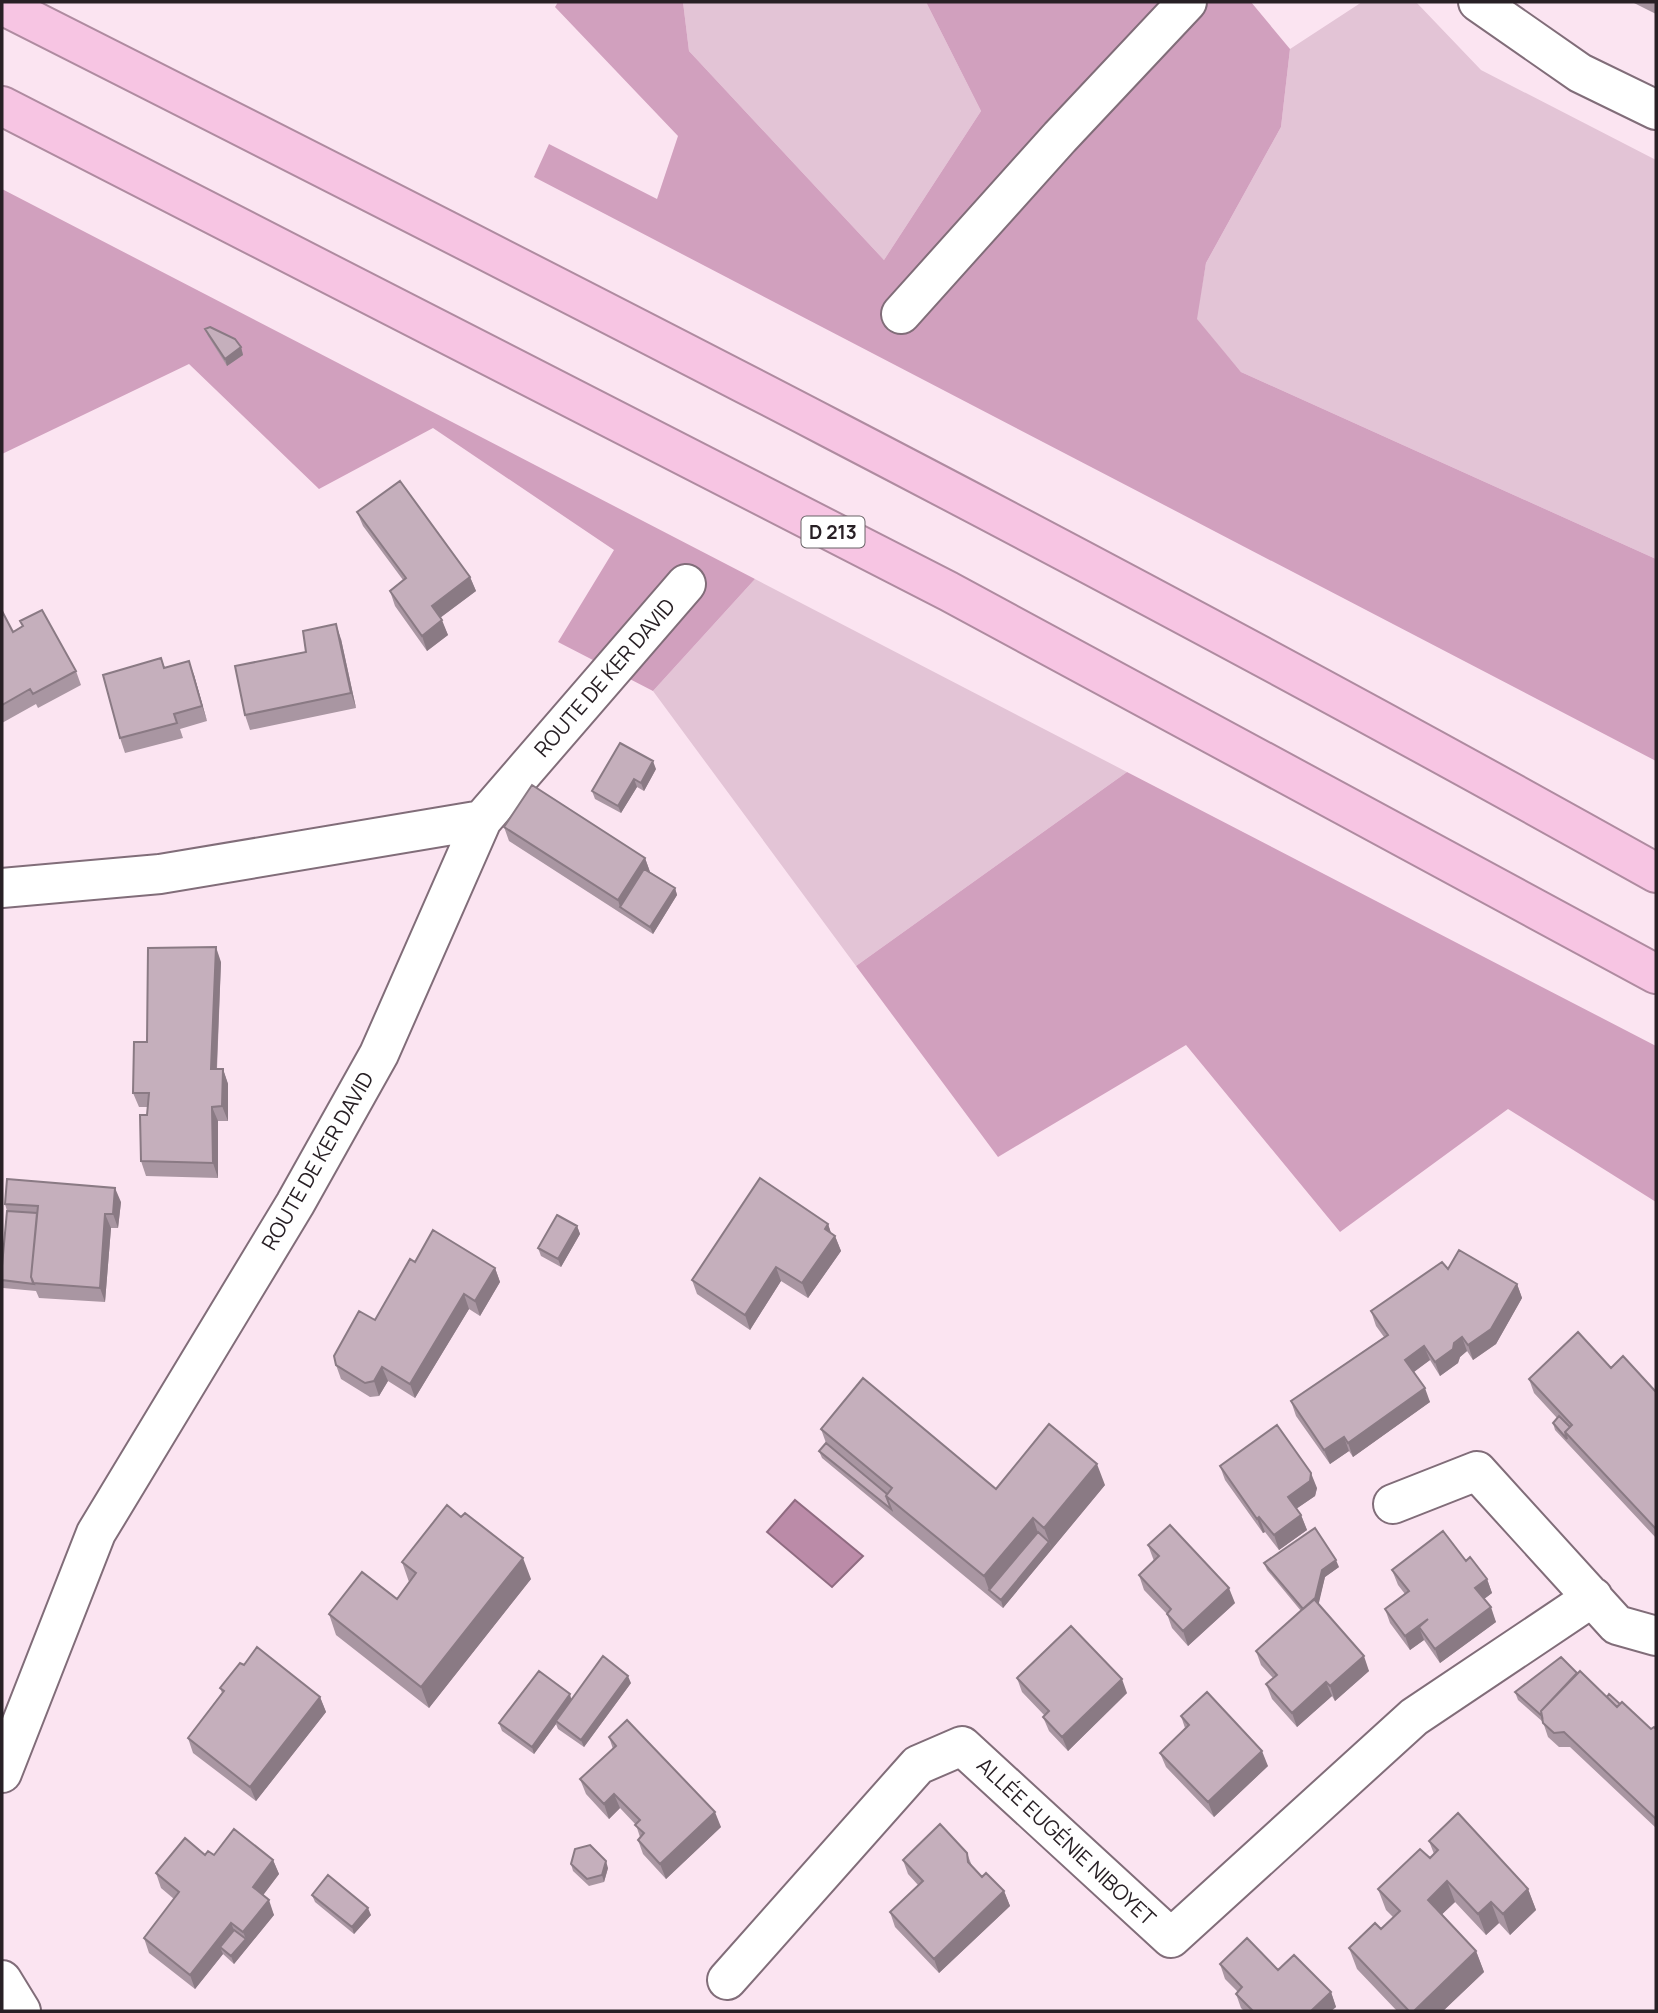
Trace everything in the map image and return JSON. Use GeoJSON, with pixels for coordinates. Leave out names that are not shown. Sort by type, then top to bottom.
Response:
{"type":"FeatureCollection","features":[{"type":"Feature","properties":{"kind":"highway"},"geometry":{"type":"LineString","coordinates":[[2,5],[545,280],[934,482],[1408,734],[1656,873]]}},
{"type":"Feature","properties":{"kind":"highway","name":"D 213"},"geometry":{"type":"LineString","coordinates":[[2,106],[936,585],[1656,974]]}},
{"type":"Feature","properties":{"kind":"street"},"geometry":{"type":"LineString","coordinates":[[901,314],[1060,137],[1188,2]]}},
{"type":"Feature","properties":{"kind":"street"},"geometry":{"type":"LineString","coordinates":[[1478,2],[1580,74],[1656,110]]}},
{"type":"Feature","properties":{"kind":"street","name":"ROUTE DE KER DAVID"},"geometry":{"type":"LineString","coordinates":[[2,1773],[96,1533],[296,1204],[379,1054],[482,820],[686,584]]}},
{"type":"Feature","properties":{"kind":"street"},"geometry":{"type":"LineString","coordinates":[[2,888],[160,874],[482,820]]}},
{"type":"Feature","properties":{"kind":"street"},"geometry":{"type":"LineString","coordinates":[[1393,1504],[1477,1471],[1617,1625],[1656,1636]]}},
{"type":"Feature","properties":{"kind":"street","name":"ALLÉE EUGÉNIE NIBOYET"},"geometry":{"type":"LineString","coordinates":[[727,1980],[919,1765],[962,1746],[1171,1938],[1414,1717],[1593,1597]]}},
{"type":"Feature","properties":{"kind":"street"},"geometry":{"type":"LineString","coordinates":[[2,1980],[22,2011]]}},
{"type":"Feature","properties":{"kind":"shaded area"},"geometry":{"type":"Polygon","coordinates":[[[558,2],[683,2],[689,51],[884,260],[981,111],[926,2],[1251,2],[1290,49],[1281,127],[1206,263],[1197,319],[1241,372],[1656,559],[1656,761],[534,177],[549,144],[657,199],[678,136],[555,7],[558,2]]]}},
{"type":"Feature","properties":{"kind":"shaded area"},"geometry":{"type":"Polygon","coordinates":[[[683,2],[926,2],[981,111],[884,260],[689,51],[683,2]]]}},
{"type":"Feature","properties":{"kind":"shaded area"},"geometry":{"type":"Polygon","coordinates":[[[1362,2],[1416,2],[1481,70],[1656,160],[1656,559],[1241,372],[1196,319],[1206,263],[1281,127],[1290,49],[1362,2]]]}},
{"type":"Feature","properties":{"kind":"shaded area"},"geometry":{"type":"Polygon","coordinates":[[[2,189],[755,579],[653,691],[558,642],[614,550],[433,428],[319,489],[189,364],[2,454],[2,189]]]}},
{"type":"Feature","properties":{"kind":"shaded area"},"geometry":{"type":"Polygon","coordinates":[[[755,579],[1127,772],[856,966],[653,691],[755,579]]]}},
{"type":"Feature","properties":{"kind":"shaded area"},"geometry":{"type":"Polygon","coordinates":[[[1127,772],[1656,1046],[1656,1202],[1508,1109],[1340,1232],[1186,1045],[998,1157],[856,966],[1127,772]]]}},
{"type":"Feature","properties":{"kind":"shaded area"},"geometry":{"type":"Polygon","coordinates":[[[795,1500],[863,1556],[832,1587],[767,1532],[795,1500]]]}},
{"type":"Feature","properties":{"kind":"building"},"geometry":{"type":"Polygon","coordinates":[[[210,327],[235,339],[241,347],[225,359],[205,329],[210,327]]]}},
{"type":"Feature","properties":{"kind":"building"},"geometry":{"type":"Polygon","coordinates":[[[400,481],[470,577],[432,606],[442,620],[422,636],[390,591],[406,578],[357,512],[400,481]]]}},
{"type":"Feature","properties":{"kind":"building"},"geometry":{"type":"Polygon","coordinates":[[[42,610],[76,671],[33,694],[30,689],[2,705],[2,611],[13,632],[23,626],[20,621],[42,610]]]}},
{"type":"Feature","properties":{"kind":"building"},"geometry":{"type":"Polygon","coordinates":[[[336,624],[351,693],[245,715],[235,666],[306,652],[303,631],[336,624]]]}},
{"type":"Feature","properties":{"kind":"building"},"geometry":{"type":"Polygon","coordinates":[[[161,658],[164,668],[189,661],[202,706],[174,714],[177,723],[120,738],[103,675],[161,658]]]}},
{"type":"Feature","properties":{"kind":"building"},"geometry":{"type":"Polygon","coordinates":[[[620,743],[653,761],[641,783],[634,779],[618,806],[592,791],[620,743]]]}},
{"type":"Feature","properties":{"kind":"building"},"geometry":{"type":"Polygon","coordinates":[[[532,785],[645,858],[618,900],[504,827],[532,785]]]}},
{"type":"Feature","properties":{"kind":"building"},"geometry":{"type":"Polygon","coordinates":[[[644,869],[675,888],[650,927],[620,907],[644,869]]]}},
{"type":"Feature","properties":{"kind":"building"},"geometry":{"type":"Polygon","coordinates":[[[216,947],[211,1069],[223,1069],[222,1106],[212,1107],[213,1163],[141,1161],[140,1115],[147,1115],[149,1093],[133,1093],[134,1042],[147,1042],[148,948],[216,947]]]}},
{"type":"Feature","properties":{"kind":"building"},"geometry":{"type":"Polygon","coordinates":[[[760,1178],[828,1224],[825,1229],[835,1236],[802,1283],[776,1267],[745,1315],[692,1280],[760,1178]]]}},
{"type":"Feature","properties":{"kind":"building"},"geometry":{"type":"Polygon","coordinates":[[[7,1179],[115,1188],[113,1214],[105,1214],[100,1288],[33,1283],[31,1277],[38,1206],[5,1204],[7,1179]]]}},
{"type":"Feature","properties":{"kind":"building"},"geometry":{"type":"Polygon","coordinates":[[[7,1211],[37,1213],[31,1277],[34,1284],[2,1280],[7,1211]]]}},
{"type":"Feature","properties":{"kind":"building"},"geometry":{"type":"Polygon","coordinates":[[[557,1215],[577,1226],[558,1259],[538,1248],[557,1215]]]}},
{"type":"Feature","properties":{"kind":"building"},"geometry":{"type":"Polygon","coordinates":[[[433,1230],[495,1268],[475,1301],[464,1294],[410,1384],[382,1367],[374,1381],[365,1383],[336,1365],[334,1356],[359,1311],[375,1320],[410,1259],[415,1262],[433,1230]]]}},
{"type":"Feature","properties":{"kind":"building"},"geometry":{"type":"Polygon","coordinates":[[[1459,1250],[1517,1284],[1491,1329],[1468,1345],[1462,1337],[1454,1343],[1453,1349],[1435,1362],[1424,1346],[1405,1360],[1425,1388],[1348,1443],[1344,1437],[1324,1450],[1291,1401],[1388,1335],[1371,1311],[1442,1262],[1448,1269],[1459,1250]]]}},
{"type":"Feature","properties":{"kind":"building"},"geometry":{"type":"Polygon","coordinates":[[[1578,1332],[1611,1368],[1623,1356],[1656,1392],[1656,1529],[1565,1432],[1572,1425],[1529,1379],[1578,1332]]]}},
{"type":"Feature","properties":{"kind":"building"},"geometry":{"type":"Polygon","coordinates":[[[863,1378],[996,1489],[1049,1424],[1097,1464],[1044,1528],[1033,1518],[984,1576],[886,1496],[892,1488],[821,1429],[863,1378]]]}},
{"type":"Feature","properties":{"kind":"building"},"geometry":{"type":"Polygon","coordinates":[[[1559,1416],[1570,1427],[1565,1432],[1567,1439],[1553,1423],[1559,1416]]]}},
{"type":"Feature","properties":{"kind":"building"},"geometry":{"type":"Polygon","coordinates":[[[1277,1425],[1311,1473],[1310,1481],[1288,1497],[1301,1515],[1274,1535],[1259,1517],[1257,1519],[1220,1466],[1277,1425]]]}},
{"type":"Feature","properties":{"kind":"building"},"geometry":{"type":"Polygon","coordinates":[[[826,1443],[887,1494],[891,1509],[819,1451],[826,1443]]]}},
{"type":"Feature","properties":{"kind":"building"},"geometry":{"type":"Polygon","coordinates":[[[447,1505],[461,1517],[465,1513],[523,1558],[421,1687],[329,1614],[362,1572],[397,1599],[416,1573],[402,1562],[447,1505]]]}},
{"type":"Feature","properties":{"kind":"building"},"geometry":{"type":"Polygon","coordinates":[[[1170,1525],[1229,1588],[1183,1631],[1167,1614],[1171,1609],[1139,1575],[1159,1556],[1148,1545],[1170,1525]]]}},
{"type":"Feature","properties":{"kind":"building"},"geometry":{"type":"Polygon","coordinates":[[[1315,1528],[1336,1560],[1322,1570],[1315,1599],[1303,1609],[1264,1563],[1315,1528]]]}},
{"type":"Feature","properties":{"kind":"building"},"geometry":{"type":"Polygon","coordinates":[[[1443,1531],[1466,1561],[1470,1557],[1487,1579],[1475,1588],[1491,1607],[1435,1649],[1419,1627],[1428,1619],[1405,1636],[1385,1609],[1409,1591],[1392,1570],[1443,1531]]]}},
{"type":"Feature","properties":{"kind":"building"},"geometry":{"type":"Polygon","coordinates":[[[1038,1532],[1049,1542],[1001,1600],[989,1590],[1038,1532]]]}},
{"type":"Feature","properties":{"kind":"building"},"geometry":{"type":"Polygon","coordinates":[[[1314,1599],[1364,1656],[1330,1686],[1326,1682],[1292,1713],[1266,1684],[1277,1675],[1256,1651],[1314,1599]]]}},
{"type":"Feature","properties":{"kind":"building"},"geometry":{"type":"Polygon","coordinates":[[[1071,1626],[1122,1679],[1062,1737],[1043,1717],[1049,1711],[1017,1678],[1071,1626]]]}},
{"type":"Feature","properties":{"kind":"building"},"geometry":{"type":"Polygon","coordinates":[[[257,1647],[320,1697],[250,1787],[188,1738],[224,1691],[220,1688],[240,1663],[244,1665],[257,1647]]]}},
{"type":"Feature","properties":{"kind":"building"},"geometry":{"type":"Polygon","coordinates":[[[603,1656],[628,1676],[581,1740],[556,1721],[603,1656]]]}},
{"type":"Feature","properties":{"kind":"building"},"geometry":{"type":"Polygon","coordinates":[[[1561,1657],[1577,1673],[1541,1711],[1542,1716],[1515,1692],[1561,1657]]]}},
{"type":"Feature","properties":{"kind":"building"},"geometry":{"type":"Polygon","coordinates":[[[539,1671],[570,1694],[532,1747],[499,1723],[539,1671]]]}},
{"type":"Feature","properties":{"kind":"building"},"geometry":{"type":"Polygon","coordinates":[[[1580,1671],[1617,1707],[1622,1702],[1651,1729],[1656,1729],[1656,1819],[1564,1732],[1554,1733],[1543,1723],[1541,1711],[1580,1671]]]}},
{"type":"Feature","properties":{"kind":"building"},"geometry":{"type":"Polygon","coordinates":[[[1207,1692],[1262,1751],[1208,1802],[1160,1753],[1189,1725],[1181,1716],[1207,1692]]]}},
{"type":"Feature","properties":{"kind":"building"},"geometry":{"type":"Polygon","coordinates":[[[1609,1694],[1620,1704],[1617,1707],[1607,1697],[1609,1694]]]}},
{"type":"Feature","properties":{"kind":"building"},"geometry":{"type":"Polygon","coordinates":[[[627,1720],[715,1812],[660,1864],[638,1840],[644,1833],[635,1825],[640,1820],[614,1794],[604,1804],[580,1779],[616,1746],[609,1737],[627,1720]]]}},
{"type":"Feature","properties":{"kind":"building"},"geometry":{"type":"Polygon","coordinates":[[[1458,1813],[1528,1889],[1503,1914],[1491,1902],[1478,1914],[1447,1881],[1428,1900],[1476,1951],[1414,2011],[1409,2011],[1349,1948],[1375,1923],[1381,1929],[1400,1911],[1378,1889],[1420,1849],[1430,1858],[1438,1850],[1429,1841],[1458,1813]]]}},
{"type":"Feature","properties":{"kind":"building"},"geometry":{"type":"Polygon","coordinates":[[[940,1824],[967,1853],[968,1862],[982,1877],[986,1873],[1004,1891],[934,1959],[890,1912],[923,1881],[903,1860],[940,1824]]]}},
{"type":"Feature","properties":{"kind":"building"},"geometry":{"type":"Polygon","coordinates":[[[234,1829],[273,1860],[253,1887],[269,1900],[243,1932],[231,1923],[190,1975],[144,1938],[179,1892],[156,1873],[185,1838],[205,1855],[208,1851],[214,1855],[234,1829]]]}},
{"type":"Feature","properties":{"kind":"building"},"geometry":{"type":"Polygon","coordinates":[[[590,1845],[606,1861],[602,1875],[587,1879],[571,1864],[575,1849],[590,1845]]]}},
{"type":"Feature","properties":{"kind":"building"},"geometry":{"type":"Polygon","coordinates":[[[328,1875],[368,1908],[352,1927],[312,1895],[328,1875]]]}},
{"type":"Feature","properties":{"kind":"building"},"geometry":{"type":"Polygon","coordinates":[[[234,1930],[246,1939],[231,1956],[220,1947],[234,1930]]]}},
{"type":"Feature","properties":{"kind":"building"},"geometry":{"type":"Polygon","coordinates":[[[1247,1938],[1278,1970],[1294,1955],[1331,1992],[1311,2011],[1253,2011],[1236,1994],[1242,1987],[1220,1964],[1247,1938]]]}}]}
